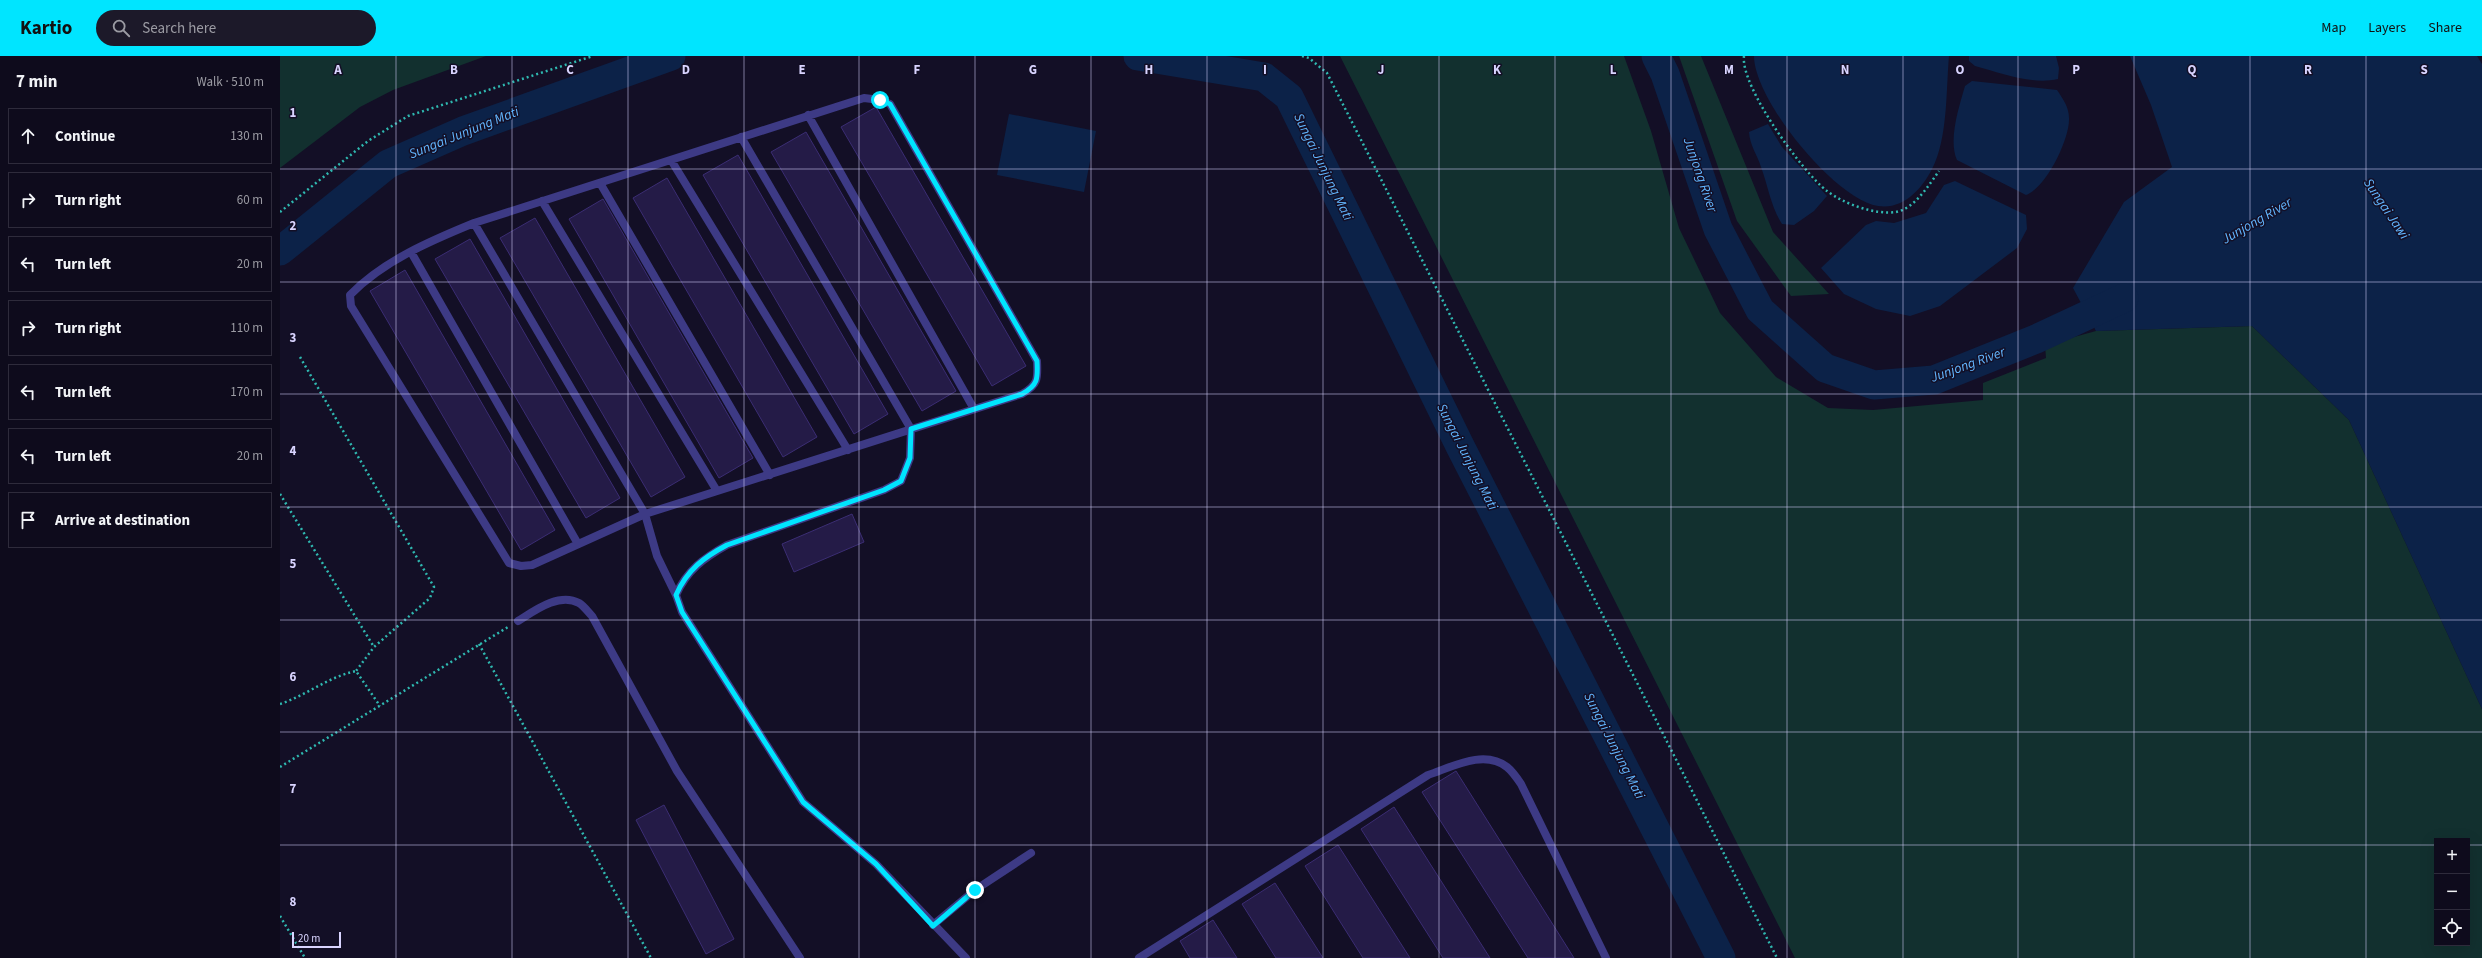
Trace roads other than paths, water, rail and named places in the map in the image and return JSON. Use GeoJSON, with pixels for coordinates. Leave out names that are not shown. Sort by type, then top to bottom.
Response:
{"type":"FeatureCollection","features":[{"type":"Feature","properties":{"kind":"lane"},"geometry":{"type":"LineString","coordinates":[[864,98],[880,100],[890,104],[1037,361],[1038,376],[1033,388],[1022,394],[646,514],[532,565],[521,566],[510,563],[351,306],[350,295],[366,278],[410,252],[474,223],[808,115],[864,98]]}},
{"type":"Feature","properties":{"kind":"lane"},"geometry":{"type":"LineString","coordinates":[[808,115],[974,409]]}},
{"type":"Feature","properties":{"kind":"lane"},"geometry":{"type":"LineString","coordinates":[[676,595],[683,580],[694,567],[708,555],[727,545],[884,490],[901,481],[910,458],[911,429],[741,137]]}},
{"type":"Feature","properties":{"kind":"lane"},"geometry":{"type":"LineString","coordinates":[[670,160],[848,450]]}},
{"type":"Feature","properties":{"kind":"lane"},"geometry":{"type":"LineString","coordinates":[[600,182],[770,475]]}},
{"type":"Feature","properties":{"kind":"lane"},"geometry":{"type":"LineString","coordinates":[[542,201],[716,491]]}},
{"type":"Feature","properties":{"kind":"lane"},"geometry":{"type":"LineString","coordinates":[[474,223],[646,514],[657,556],[676,595],[682,612],[803,802],[876,864],[933,926],[966,958]]}},
{"type":"Feature","properties":{"kind":"lane"},"geometry":{"type":"LineString","coordinates":[[410,252],[578,544]]}},
{"type":"Feature","properties":{"kind":"lane"},"geometry":{"type":"LineString","coordinates":[[518,620],[549,603],[564,600],[578,603],[592,616],[677,771],[800,958]]}},
{"type":"Feature","properties":{"kind":"lane"},"geometry":{"type":"LineString","coordinates":[[1138,958],[1428,776],[1475,759],[1494,760],[1508,767],[1521,784],[1606,958]]}},
{"type":"Feature","properties":{"kind":"lane"},"geometry":{"type":"LineString","coordinates":[[933,926],[975,890],[1031,853]]}},
{"type":"Feature","properties":{"kind":"water"},"geometry":{"type":"Polygon","coordinates":[[[1754,56],[1949,56],[1944,129],[1937,157],[1923,184],[1917,191],[1903,201],[1896,205],[1887,206],[1878,206],[1860,199],[1840,186],[1819,167],[1782,121],[1767,97],[1758,75],[1754,56]]]}},
{"type":"Feature","properties":{"kind":"water"},"geometry":{"type":"Polygon","coordinates":[[[1969,56],[2056,56],[2059,68],[2058,79],[2037,80],[2006,75],[1975,66],[1969,61],[1969,56]]]}},
{"type":"Feature","properties":{"kind":"water","name":"Sungai Jawi"},"geometry":{"type":"Polygon","coordinates":[[[2130,56],[2477,56],[2482,64],[2482,709],[2349,420],[2252,326],[2096,331],[2073,288],[2124,202],[2172,167],[2151,105],[2130,56]]]}},
{"type":"Feature","properties":{"kind":"water"},"geometry":{"type":"Polygon","coordinates":[[[1972,81],[2057,90],[2065,103],[2069,114],[2066,138],[2049,173],[2034,191],[2026,195],[1957,160],[1954,143],[1955,123],[1965,86],[1972,81]]]}},
{"type":"Feature","properties":{"kind":"water"},"geometry":{"type":"Polygon","coordinates":[[[1009,114],[1096,131],[1084,192],[997,175],[1009,114]]]}},
{"type":"Feature","properties":{"kind":"water"},"geometry":{"type":"Polygon","coordinates":[[[1768,124],[1782,147],[1827,196],[1814,211],[1794,225],[1782,224],[1778,217],[1772,204],[1751,142],[1749,132],[1768,124]]]}},
{"type":"Feature","properties":{"kind":"water"},"geometry":{"type":"Polygon","coordinates":[[[1955,181],[2026,215],[2027,229],[2017,248],[1940,306],[1910,316],[1876,309],[1844,294],[1821,268],[1866,225],[1876,221],[1894,223],[1926,213],[1944,185],[1955,181]]]}},
{"type":"Feature","properties":{"kind":"waterway","name":"Sungai Junjung Mati"},"geometry":{"type":"LineString","coordinates":[[280,251],[388,164],[463,131],[671,56]]}},
{"type":"Feature","properties":{"kind":"waterway","name":"Sungai Junjung Mati"},"geometry":{"type":"LineString","coordinates":[[1138,56],[1264,77],[1289,97],[1460,446],[1721,958]]}},
{"type":"Feature","properties":{"kind":"waterway","name":"Junjong River"},"geometry":{"type":"LineString","coordinates":[[1656,56],[1665,74],[1718,229],[1760,310],[1825,368],[1874,385],[1934,380],[2036,339],[2124,298]]}}]}
